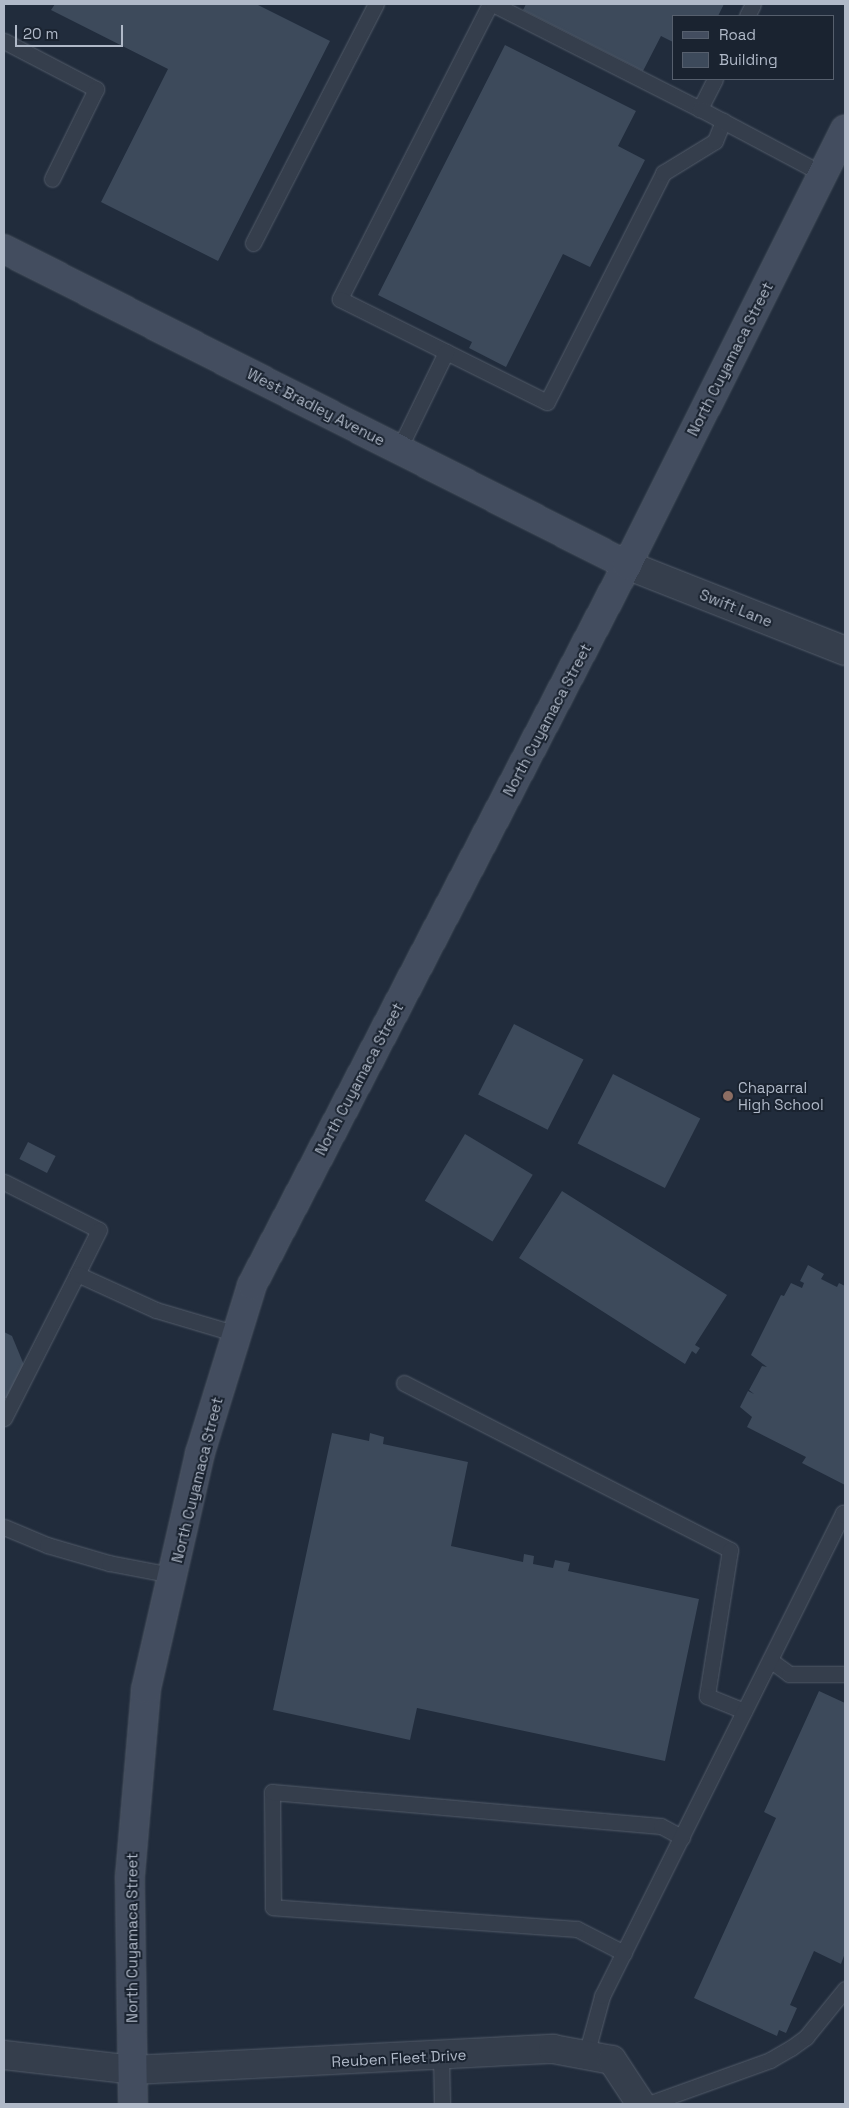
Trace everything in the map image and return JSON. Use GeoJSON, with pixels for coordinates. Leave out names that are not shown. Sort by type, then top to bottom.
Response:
{"type":"FeatureCollection","features":[{"type":"Feature","properties":{"kind":"main road","name":"North Cuyamaca Street"},"geometry":{"type":"LineString","coordinates":[[133,2104],[130,1876],[146,1688],[200,1453],[252,1285],[628,565],[845,130]]}},
{"type":"Feature","properties":{"kind":"main road","name":"West Bradley Avenue"},"geometry":{"type":"LineString","coordinates":[[4,249],[628,565]]}},
{"type":"Feature","properties":{"kind":"street","name":"Swift Lane"},"geometry":{"type":"LineString","coordinates":[[628,565],[845,651]]}},
{"type":"Feature","properties":{"kind":"street","name":"Reuben Fleet Drive"},"geometry":{"type":"LineString","coordinates":[[4,2055],[133,2070],[553,2049],[612,2060],[641,2104]]}},
{"type":"Feature","properties":{"kind":"lane"},"geometry":{"type":"LineString","coordinates":[[253,243],[376,4]]}},
{"type":"Feature","properties":{"kind":"lane"},"geometry":{"type":"LineString","coordinates":[[723,121],[715,141],[663,173],[547,402],[340,299],[491,4],[700,109],[723,121],[823,174]]}},
{"type":"Feature","properties":{"kind":"lane"},"geometry":{"type":"LineString","coordinates":[[4,41],[96,89],[52,179]]}},
{"type":"Feature","properties":{"kind":"lane"},"geometry":{"type":"LineString","coordinates":[[700,109],[714,80]]}},
{"type":"Feature","properties":{"kind":"lane"},"geometry":{"type":"LineString","coordinates":[[399,449],[446,352]]}},
{"type":"Feature","properties":{"kind":"lane"},"geometry":{"type":"LineString","coordinates":[[4,1182],[99,1230],[4,1418]]}},
{"type":"Feature","properties":{"kind":"lane"},"geometry":{"type":"LineString","coordinates":[[77,1274],[156,1310],[237,1334]]}},
{"type":"Feature","properties":{"kind":"lane"},"geometry":{"type":"LineString","coordinates":[[404,1383],[730,1550],[707,1696],[744,1711]]}},
{"type":"Feature","properties":{"kind":"lane"},"geometry":{"type":"LineString","coordinates":[[586,2055],[602,1996],[843,1513],[845,1515]]}},
{"type":"Feature","properties":{"kind":"lane"},"geometry":{"type":"LineString","coordinates":[[4,1527],[47,1545],[100,1560],[172,1575]]}},
{"type":"Feature","properties":{"kind":"lane"},"geometry":{"type":"LineString","coordinates":[[770,1660],[789,1674],[845,1674]]}},
{"type":"Feature","properties":{"kind":"lane"},"geometry":{"type":"LineString","coordinates":[[624,1953],[577,1929],[273,1907],[272,1792],[661,1826],[682,1838]]}},
{"type":"Feature","properties":{"kind":"lane"},"geometry":{"type":"LineString","coordinates":[[648,2104],[770,2060],[806,2037],[845,1989]]}},
{"type":"Feature","properties":{"kind":"lane"},"geometry":{"type":"LineString","coordinates":[[441,2056],[442,2104]]}},
{"type":"Feature","properties":{"kind":"building"},"geometry":{"type":"Polygon","coordinates":[[[55,4],[256,4],[330,41],[218,261],[101,202],[168,69],[51,10],[55,4]]]}},
{"type":"Feature","properties":{"kind":"building"},"geometry":{"type":"Polygon","coordinates":[[[526,4],[724,4],[718,15],[672,15],[672,42],[661,36],[643,71],[523,10],[526,4]]]}},
{"type":"Feature","properties":{"kind":"building"},"geometry":{"type":"Polygon","coordinates":[[[505,45],[636,111],[618,146],[645,160],[590,267],[563,254],[506,367],[469,348],[472,342],[378,295],[505,45]]]}},
{"type":"Feature","properties":{"kind":"building"},"geometry":{"type":"Polygon","coordinates":[[[514,1024],[583,1059],[548,1130],[478,1094],[514,1024]]]}},
{"type":"Feature","properties":{"kind":"building"},"geometry":{"type":"Polygon","coordinates":[[[613,1074],[700,1118],[665,1188],[578,1143],[613,1074]]]}},
{"type":"Feature","properties":{"kind":"building"},"geometry":{"type":"Polygon","coordinates":[[[465,1134],[533,1175],[493,1242],[425,1201],[465,1134]]]}},
{"type":"Feature","properties":{"kind":"building"},"geometry":{"type":"Polygon","coordinates":[[[28,1142],[56,1156],[47,1173],[19,1159],[28,1142]]]}},
{"type":"Feature","properties":{"kind":"building"},"geometry":{"type":"Polygon","coordinates":[[[562,1191],[727,1295],[695,1345],[700,1348],[696,1354],[692,1351],[685,1364],[519,1258],[562,1191]]]}},
{"type":"Feature","properties":{"kind":"building"},"geometry":{"type":"Polygon","coordinates":[[[808,1265],[824,1274],[821,1279],[837,1287],[839,1283],[845,1286],[845,1485],[802,1463],[806,1457],[747,1427],[752,1417],[740,1407],[748,1391],[754,1394],[749,1390],[762,1366],[767,1367],[751,1355],[781,1295],[784,1296],[791,1283],[802,1288],[804,1283],[800,1281],[808,1265]]]}},
{"type":"Feature","properties":{"kind":"building"},"geometry":{"type":"Polygon","coordinates":[[[4,1332],[12,1336],[24,1365],[7,1398],[4,1398],[4,1332]]]}},
{"type":"Feature","properties":{"kind":"building"},"geometry":{"type":"Polygon","coordinates":[[[332,1433],[369,1441],[370,1433],[384,1437],[383,1444],[468,1462],[451,1546],[523,1562],[524,1554],[534,1556],[533,1564],[553,1568],[555,1560],[570,1563],[568,1571],[699,1599],[665,1761],[417,1708],[410,1740],[273,1710],[332,1433]]]}},
{"type":"Feature","properties":{"kind":"building"},"geometry":{"type":"Polygon","coordinates":[[[819,1691],[845,1703],[845,1953],[841,1964],[814,1951],[790,2005],[797,2008],[786,2033],[779,2030],[777,2036],[694,1998],[776,1818],[764,1812],[819,1691]]]}},
{"type":"Feature","properties":{"kind":"place","name":"Chaparral High School"},"geometry":{"type":"Point","coordinates":[728,1096]}}]}
